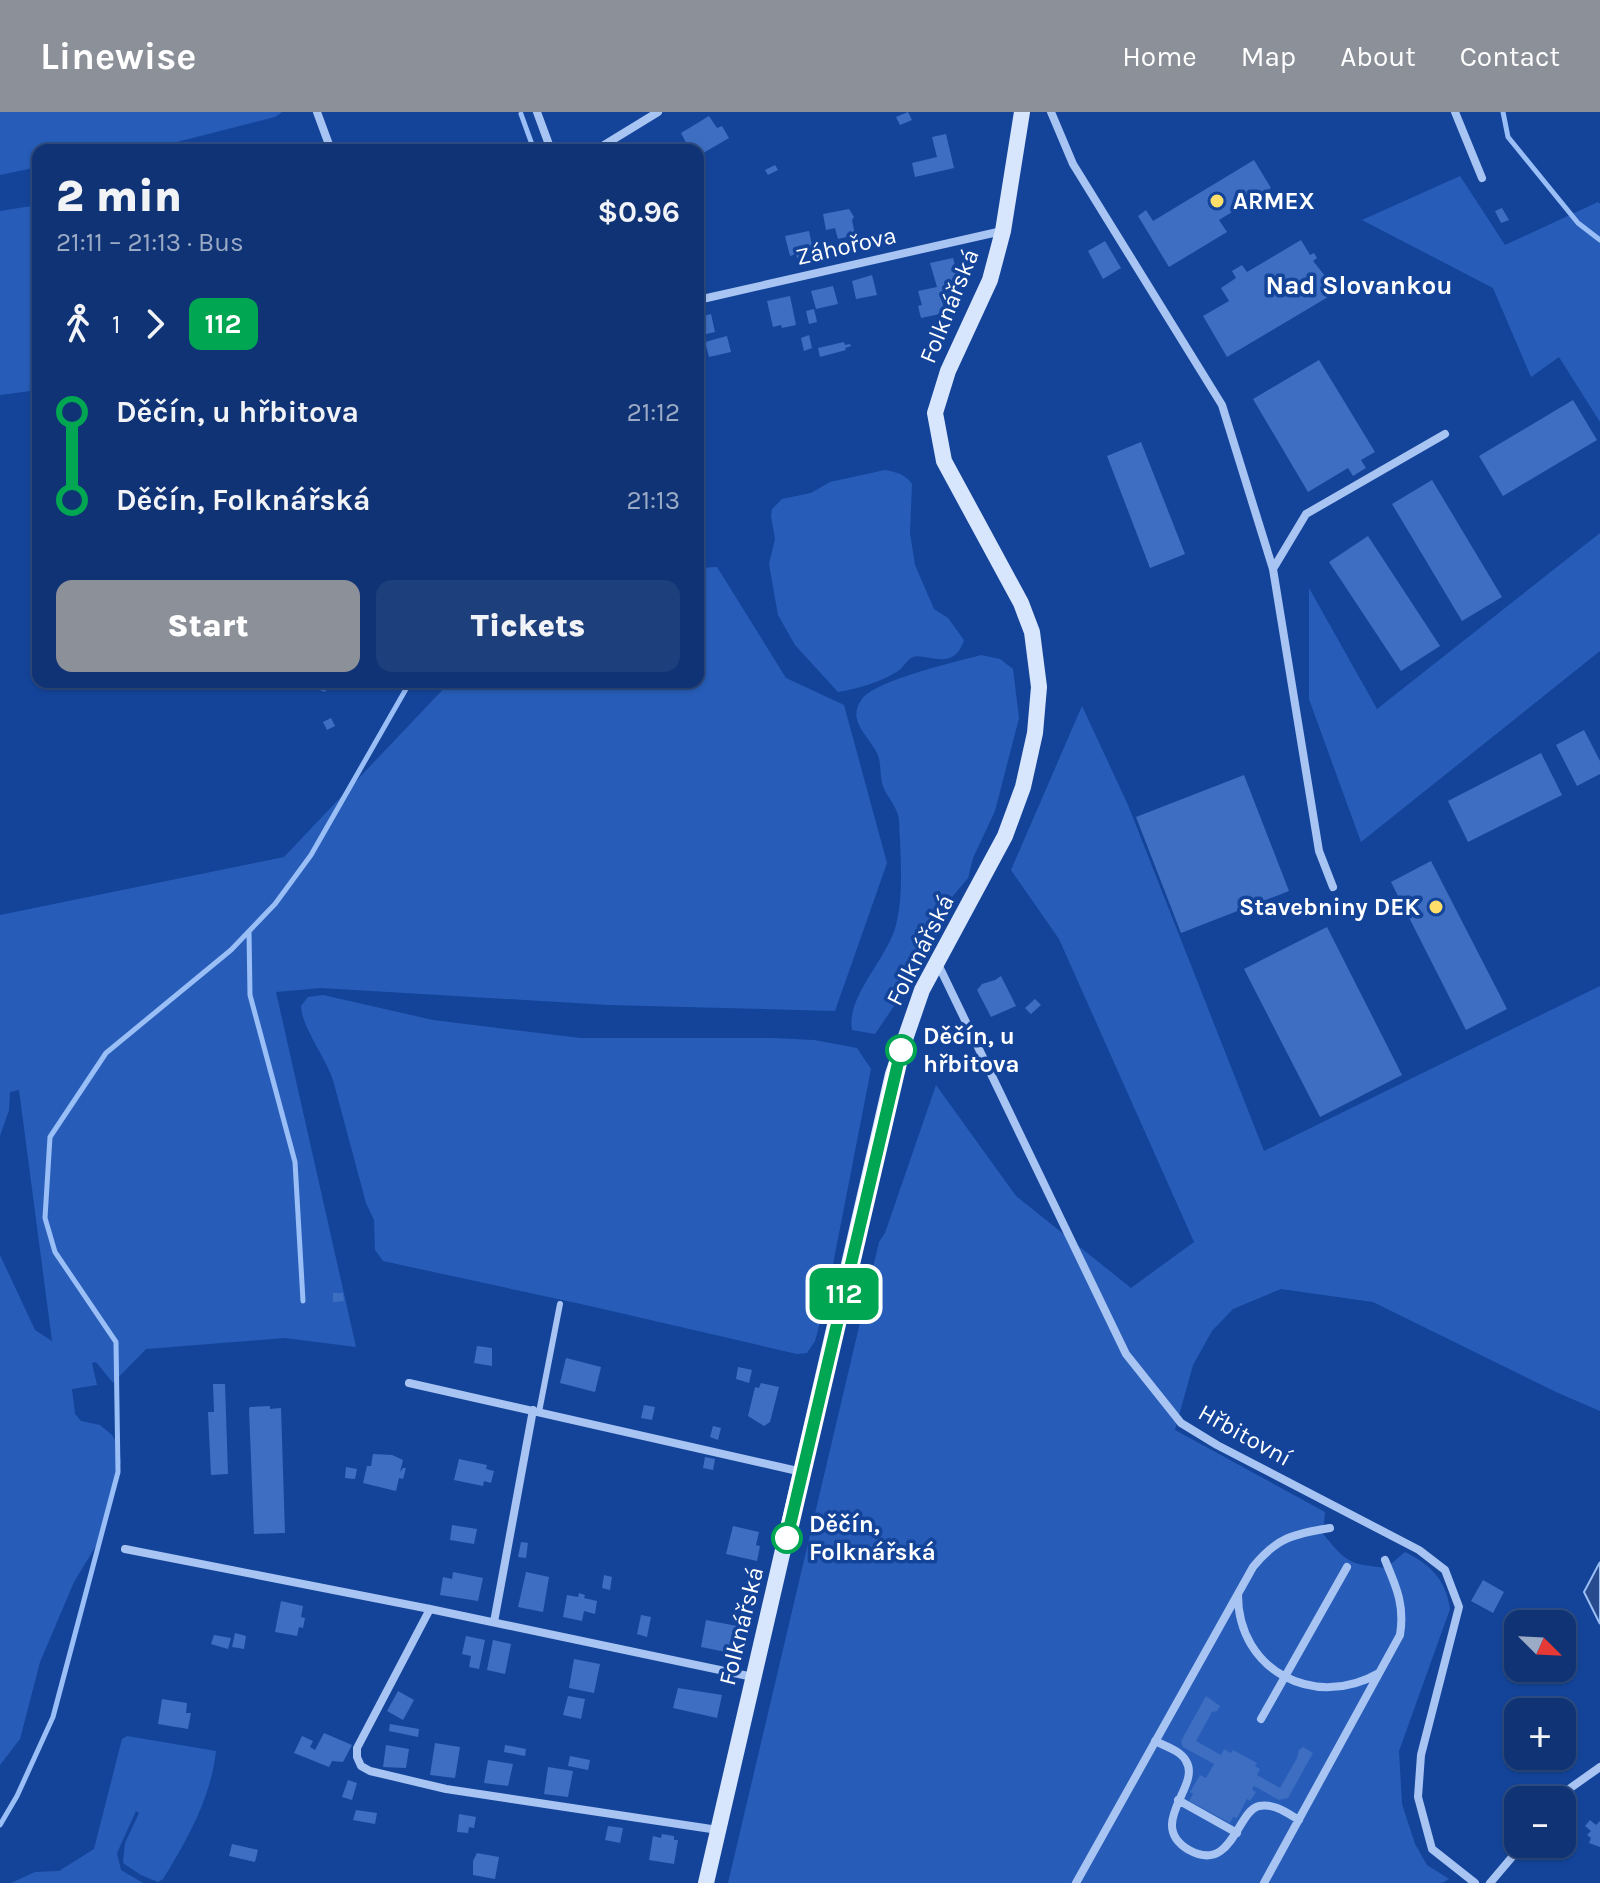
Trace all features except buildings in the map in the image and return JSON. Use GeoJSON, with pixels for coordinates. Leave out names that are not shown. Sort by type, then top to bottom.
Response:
{"type":"FeatureCollection","features":[{"type":"Feature","properties":{"kind":"street"},"geometry":{"type":"LineString","coordinates":[[317,112],[329,144]]}},
{"type":"Feature","properties":{"kind":"street"},"geometry":{"type":"LineString","coordinates":[[537,112],[549,144]]}},
{"type":"Feature","properties":{"kind":"street"},"geometry":{"type":"LineString","coordinates":[[606,144],[658,112]]}},
{"type":"Feature","properties":{"kind":"street","name":"Folknářská"},"geometry":{"type":"LineString","coordinates":[[706,1883],[893,1074],[910,1020],[936,962],[1005,836],[1023,787],[1038,706],[1039,667],[1027,617],[944,461],[935,413],[948,371],[990,280],[1003,231],[1022,112]]}},
{"type":"Feature","properties":{"kind":"street"},"geometry":{"type":"LineString","coordinates":[[1051,112],[1073,164],[1222,405],[1273,569],[1319,851],[1333,887]]}},
{"type":"Feature","properties":{"kind":"street"},"geometry":{"type":"LineString","coordinates":[[1455,112],[1482,178]]}},
{"type":"Feature","properties":{"kind":"street","name":"Záhořova"},"geometry":{"type":"LineString","coordinates":[[704,299],[1003,231]]}},
{"type":"Feature","properties":{"kind":"street"},"geometry":{"type":"LineString","coordinates":[[1273,569],[1306,514],[1445,434]]}},
{"type":"Feature","properties":{"kind":"street","name":"Hřbitovní"},"geometry":{"type":"LineString","coordinates":[[936,962],[1126,1354],[1181,1423],[1217,1445],[1419,1550],[1445,1570],[1459,1607],[1421,1755],[1418,1797],[1432,1849],[1475,1883]]}},
{"type":"Feature","properties":{"kind":"street"},"geometry":{"type":"LineString","coordinates":[[409,1383],[803,1472]]}},
{"type":"Feature","properties":{"kind":"street"},"geometry":{"type":"LineString","coordinates":[[494,1622],[536,1411]]}},
{"type":"Feature","properties":{"kind":"street"},"geometry":{"type":"LineString","coordinates":[[1076,1883],[1238,1594],[1268,1549],[1297,1534],[1330,1528]]}},
{"type":"Feature","properties":{"kind":"street"},"geometry":{"type":"LineString","coordinates":[[125,1549],[753,1677]]}},
{"type":"Feature","properties":{"kind":"street"},"geometry":{"type":"LineString","coordinates":[[1264,1883],[1400,1635],[1403,1617],[1400,1594],[1385,1560]]}},
{"type":"Feature","properties":{"kind":"street"},"geometry":{"type":"LineString","coordinates":[[1261,1719],[1347,1567]]}},
{"type":"Feature","properties":{"kind":"street"},"geometry":{"type":"LineString","coordinates":[[1238,1594],[1241,1621],[1250,1642],[1267,1664],[1285,1677],[1306,1685],[1334,1688],[1362,1682],[1382,1672]]}},
{"type":"Feature","properties":{"kind":"street"},"geometry":{"type":"LineString","coordinates":[[430,1609],[357,1748],[357,1757],[365,1769],[446,1789],[718,1830]]}},
{"type":"Feature","properties":{"kind":"street"},"geometry":{"type":"LineString","coordinates":[[1155,1741],[1182,1755],[1188,1763],[1189,1778],[1173,1812],[1174,1833],[1189,1850],[1208,1854],[1220,1851],[1228,1846],[1252,1809],[1260,1806],[1269,1806],[1299,1820]]}},
{"type":"Feature","properties":{"kind":"street"},"geometry":{"type":"LineString","coordinates":[[1573,1786],[1600,1767]]}},
{"type":"Feature","properties":{"kind":"street"},"geometry":{"type":"LineString","coordinates":[[1178,1800],[1237,1833]]}},
{"type":"Feature","properties":{"kind":"street"},"geometry":{"type":"LineString","coordinates":[[1490,1883],[1511,1858]]}},
{"type":"Feature","properties":{"kind":"lane"},"geometry":{"type":"LineString","coordinates":[[536,1411],[560,1304]]}},
{"type":"Feature","properties":{"kind":"shaded area"},"geometry":{"type":"Polygon","coordinates":[[[0,112],[282,112],[275,117],[169,144],[32,144],[32,168],[0,175],[0,112]]]}},
{"type":"Feature","properties":{"kind":"shaded area"},"geometry":{"type":"Polygon","coordinates":[[[1460,176],[1505,245],[1598,202],[1600,204],[1600,422],[1559,357],[1531,377],[1493,288],[1362,220],[1460,176]]]}},
{"type":"Feature","properties":{"kind":"shaded area"},"geometry":{"type":"Polygon","coordinates":[[[32,206],[32,391],[0,395],[0,211],[32,206]]]}},
{"type":"Feature","properties":{"kind":"shaded area"},"geometry":{"type":"Polygon","coordinates":[[[885,470],[900,474],[912,484],[910,533],[915,565],[934,609],[948,618],[964,640],[959,650],[946,659],[916,656],[884,679],[838,692],[795,645],[778,615],[769,564],[775,539],[772,509],[782,499],[811,493],[830,482],[885,470]]]}},
{"type":"Feature","properties":{"kind":"shaded area"},"geometry":{"type":"Polygon","coordinates":[[[1600,533],[1600,651],[1361,842],[1309,699],[1309,588],[1377,709],[1600,533]]]}},
{"type":"Feature","properties":{"kind":"shaded area"},"geometry":{"type":"Polygon","coordinates":[[[717,567],[786,678],[844,705],[887,863],[835,1011],[609,1005],[321,988],[276,992],[356,1347],[285,1338],[146,1349],[113,1383],[96,1362],[92,1363],[97,1385],[72,1389],[75,1414],[81,1421],[100,1425],[112,1435],[118,1445],[121,1462],[97,1544],[74,1582],[40,1662],[20,1739],[0,1765],[0,1255],[35,1330],[52,1341],[19,1090],[10,1092],[9,1110],[0,1136],[0,915],[284,857],[444,688],[704,688],[704,568],[717,567]]]}},
{"type":"Feature","properties":{"kind":"shaded area"},"geometry":{"type":"Polygon","coordinates":[[[981,655],[1000,659],[1013,669],[1019,718],[995,811],[973,858],[968,878],[948,902],[939,930],[915,958],[894,1006],[875,1034],[852,1030],[855,1004],[892,938],[900,904],[901,882],[898,815],[883,787],[877,753],[857,721],[858,707],[862,699],[883,685],[917,672],[981,655]]]}},
{"type":"Feature","properties":{"kind":"shaded area"},"geometry":{"type":"Polygon","coordinates":[[[1082,706],[1128,805],[1264,1151],[1600,986],[1600,1411],[1373,1302],[1281,1289],[1233,1309],[1212,1331],[1193,1365],[1175,1430],[1325,1512],[1323,1534],[1350,1560],[1386,1568],[1405,1552],[1430,1568],[1441,1582],[1450,1609],[1399,1751],[1402,1804],[1415,1844],[1427,1865],[1449,1879],[1442,1883],[728,1883],[879,1242],[885,1233],[936,1085],[1016,1196],[1131,1288],[1194,1242],[1059,939],[1011,870],[1082,706]]]}},
{"type":"Feature","properties":{"kind":"shaded area"},"geometry":{"type":"Polygon","coordinates":[[[323,995],[433,1020],[580,1038],[772,1038],[814,1040],[857,1048],[871,1069],[826,1300],[815,1341],[807,1353],[797,1354],[383,1261],[375,1250],[374,1220],[366,1203],[333,1080],[302,1015],[301,1006],[308,997],[323,995]]]}},
{"type":"Feature","properties":{"kind":"shaded area"},"geometry":{"type":"Polygon","coordinates":[[[1600,1562],[1600,1624],[1584,1592],[1600,1562]]]}},
{"type":"Feature","properties":{"kind":"shaded area"},"geometry":{"type":"Polygon","coordinates":[[[127,1736],[216,1751],[203,1802],[163,1879],[158,1882],[123,1863],[125,1843],[139,1813],[136,1811],[117,1853],[121,1870],[143,1883],[11,1883],[35,1872],[59,1871],[94,1849],[122,1739],[127,1736]]]}},
{"type":"Feature","properties":{"kind":"waterway"},"geometry":{"type":"LineString","coordinates":[[1503,112],[1508,137],[1578,223],[1600,240]]}},
{"type":"Feature","properties":{"kind":"waterway"},"geometry":{"type":"LineString","coordinates":[[521,114],[532,144]]}},
{"type":"Feature","properties":{"kind":"waterway"},"geometry":{"type":"LineString","coordinates":[[0,1825],[17,1796],[53,1717],[118,1472],[116,1342],[55,1252],[45,1218],[50,1137],[106,1053],[231,950],[275,904],[311,855],[407,688]]}},
{"type":"Feature","properties":{"kind":"waterway"},"geometry":{"type":"LineString","coordinates":[[249,932],[250,995],[295,1162],[303,1301]]}},
{"type":"Feature","properties":{"kind":"bus line","name":"112"},"geometry":{"type":"LineString","coordinates":[[787,1538],[901,1050]]}},
{"type":"Feature","properties":{"kind":"place","name":"ARMEX"},"geometry":{"type":"Point","coordinates":[1217,201]}},
{"type":"Feature","properties":{"kind":"place","name":"Stavebniny DEK"},"geometry":{"type":"Point","coordinates":[1436,907]}},
{"type":"Feature","properties":{"kind":"place","name":"Děčín, u hřbitova"},"geometry":{"type":"Point","coordinates":[901,1050]}},
{"type":"Feature","properties":{"kind":"place","name":"Děčín, Folknářská"},"geometry":{"type":"Point","coordinates":[787,1538]}},
{"type":"Feature","properties":{"kind":"district","name":"Nad Slovankou"},"geometry":{"type":"Point","coordinates":[1359,285]}}]}
